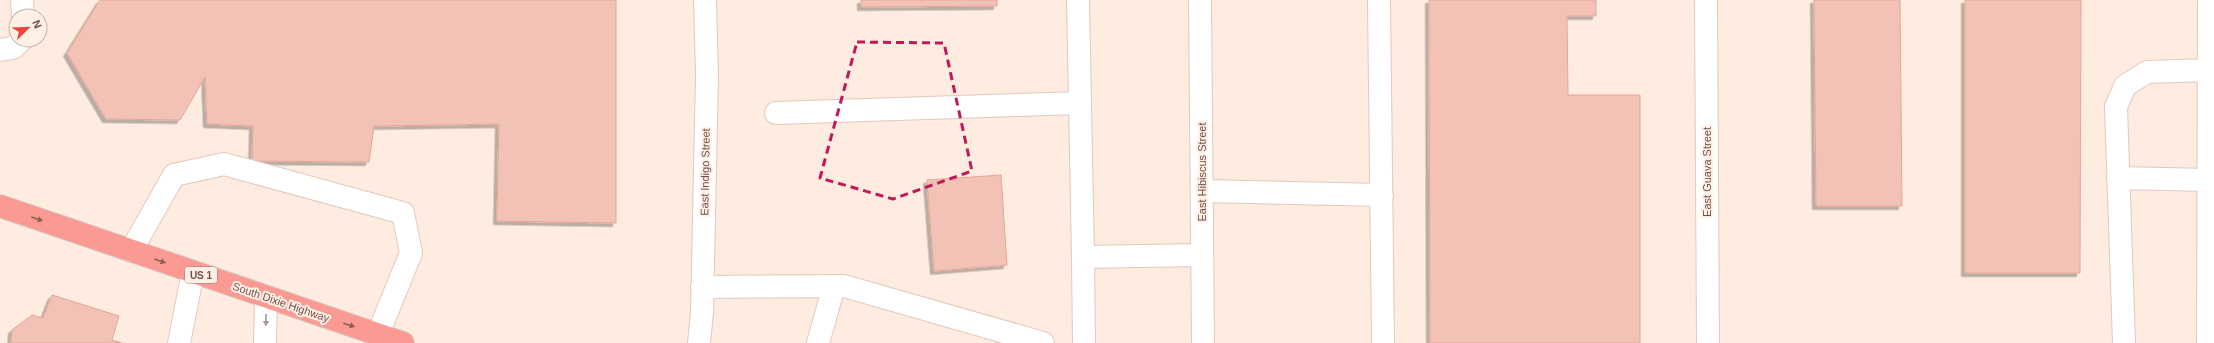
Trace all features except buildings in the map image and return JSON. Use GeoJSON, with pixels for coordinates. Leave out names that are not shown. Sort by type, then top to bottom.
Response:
{"type":"FeatureCollection","features":[{"type":"Feature","properties":{"kind":"highway","name":"South Dixie Highway"},"geometry":{"type":"LineString","coordinates":[[0,206],[266,298],[403,343]]}},
{"type":"Feature","properties":{"kind":"street","name":"East Indigo Street"},"geometry":{"type":"LineString","coordinates":[[699,343],[702,287],[707,75],[705,0]]}},
{"type":"Feature","properties":{"kind":"street"},"geometry":{"type":"LineString","coordinates":[[1078,0],[1084,343]]}},
{"type":"Feature","properties":{"kind":"street","name":"East Hibiscus Street"},"geometry":{"type":"LineString","coordinates":[[1200,0],[1203,343]]}},
{"type":"Feature","properties":{"kind":"street"},"geometry":{"type":"LineString","coordinates":[[1379,0],[1383,343]]}},
{"type":"Feature","properties":{"kind":"street","name":"East Guava Street"},"geometry":{"type":"LineString","coordinates":[[1706,0],[1708,343]]}},
{"type":"Feature","properties":{"kind":"street"},"geometry":{"type":"LineString","coordinates":[[2208,343],[2209,70],[2211,32],[2209,0]]}},
{"type":"Feature","properties":{"kind":"street"},"geometry":{"type":"LineString","coordinates":[[0,50],[13,48]]}},
{"type":"Feature","properties":{"kind":"street"},"geometry":{"type":"LineString","coordinates":[[2124,343],[2116,107],[2125,86],[2146,72],[2209,70]]}},
{"type":"Feature","properties":{"kind":"street"},"geometry":{"type":"LineString","coordinates":[[776,113],[1080,103]]}},
{"type":"Feature","properties":{"kind":"street"},"geometry":{"type":"LineString","coordinates":[[131,251],[174,175],[224,164],[403,212],[411,253],[378,334]]}},
{"type":"Feature","properties":{"kind":"street"},"geometry":{"type":"LineString","coordinates":[[2118,178],[2209,180]]}},
{"type":"Feature","properties":{"kind":"street"},"geometry":{"type":"LineString","coordinates":[[1202,191],[1382,195]]}},
{"type":"Feature","properties":{"kind":"street"},"geometry":{"type":"LineString","coordinates":[[1083,257],[1202,255]]}},
{"type":"Feature","properties":{"kind":"street"},"geometry":{"type":"LineString","coordinates":[[179,343],[193,272]]}},
{"type":"Feature","properties":{"kind":"street"},"geometry":{"type":"LineString","coordinates":[[702,287],[834,286],[869,291],[964,322],[1043,343]]}},
{"type":"Feature","properties":{"kind":"street"},"geometry":{"type":"LineString","coordinates":[[818,343],[834,286]]}},
{"type":"Feature","properties":{"kind":"street"},"geometry":{"type":"LineString","coordinates":[[266,298],[266,343]]}},
{"type":"Feature","properties":{"kind":"highlighted area"},"geometry":{"type":"Polygon","coordinates":[[[857,42],[944,43],[972,171],[893,199],[820,178],[857,42]]]}}]}
